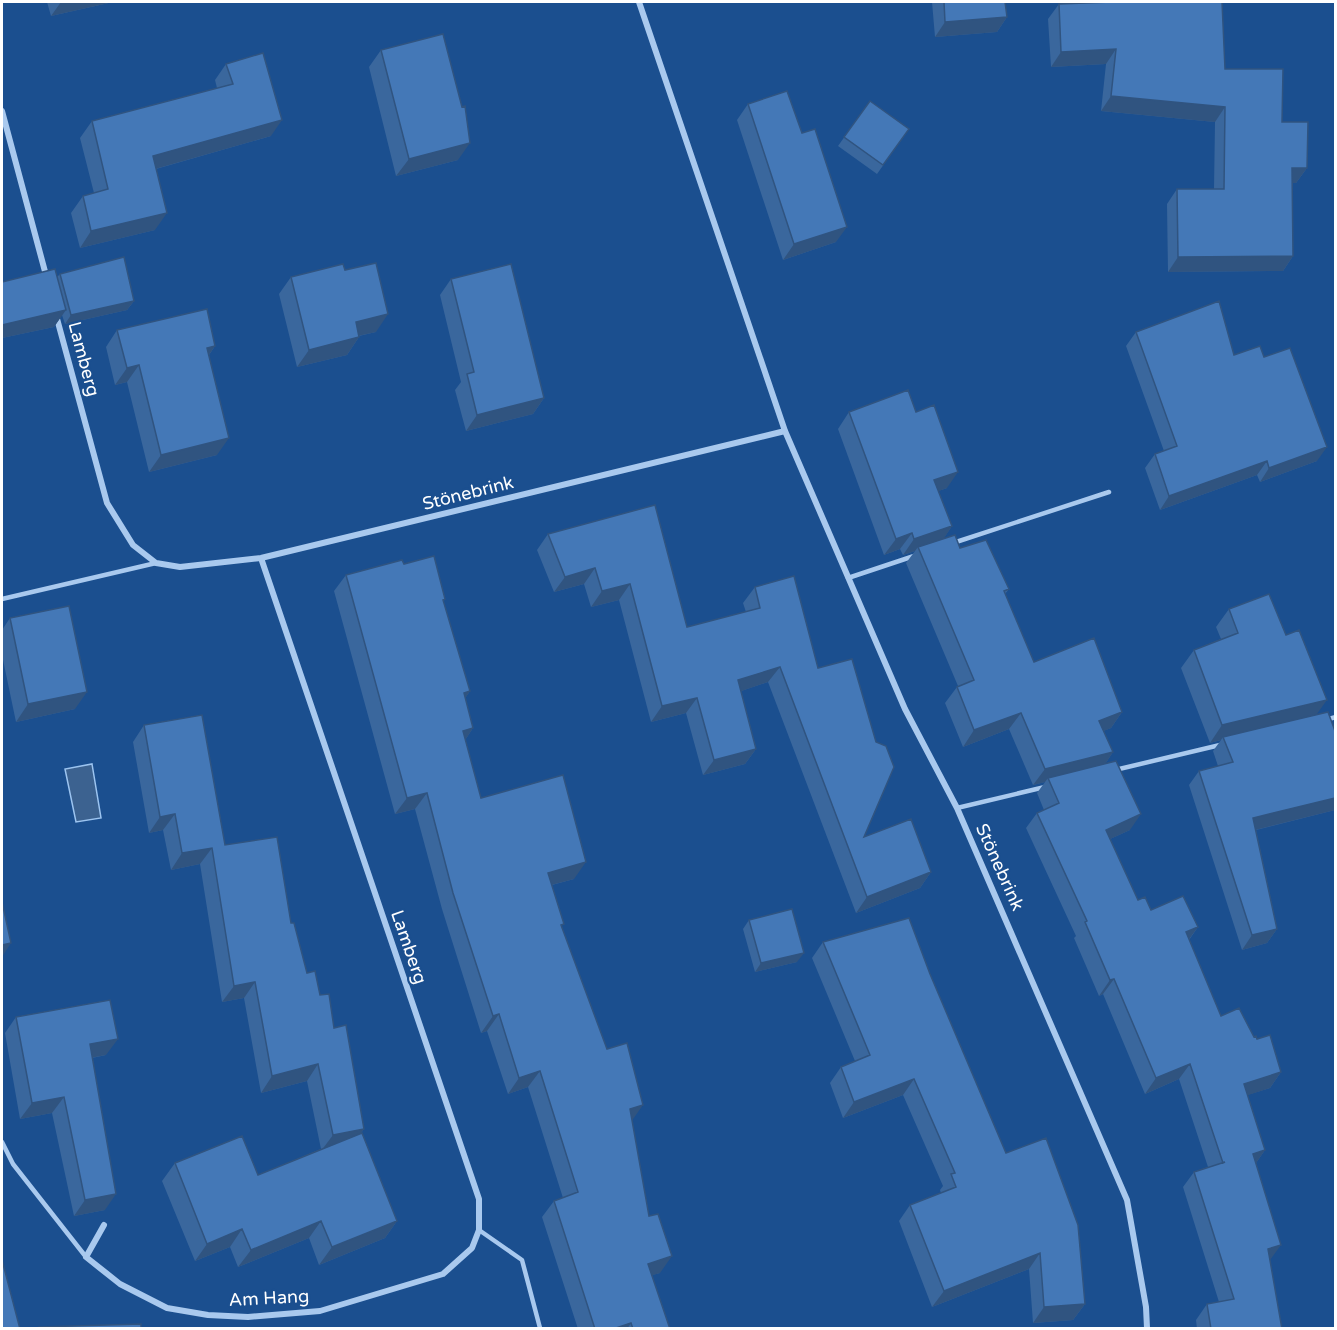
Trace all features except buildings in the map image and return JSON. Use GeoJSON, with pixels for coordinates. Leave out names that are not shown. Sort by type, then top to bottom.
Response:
{"type":"FeatureCollection","features":[{"type":"Feature","properties":{"kind":"street","name":"Stönebrink"},"geometry":{"type":"LineString","coordinates":[[639,2],[784,431],[905,709],[957,808],[1127,1200],[1146,1307],[1147,1329]]}},
{"type":"Feature","properties":{"kind":"street"},"geometry":{"type":"LineString","coordinates":[[2,111],[48,284]]}},
{"type":"Feature","properties":{"kind":"street","name":"Lamberg"},"geometry":{"type":"LineString","coordinates":[[54,307],[107,503],[133,545],[156,563]]}},
{"type":"Feature","properties":{"kind":"street","name":"Stönebrink"},"geometry":{"type":"LineString","coordinates":[[156,563],[180,567],[261,558],[784,431]]}},
{"type":"Feature","properties":{"kind":"street","name":"Lamberg"},"geometry":{"type":"LineString","coordinates":[[261,558],[479,1199],[479,1230]]}},
{"type":"Feature","properties":{"kind":"street"},"geometry":{"type":"LineString","coordinates":[[86,1257],[104,1225]]}},
{"type":"Feature","properties":{"kind":"street","name":"Am Hang"},"geometry":{"type":"LineString","coordinates":[[86,1257],[120,1284],[167,1308],[208,1315],[248,1317],[320,1311],[442,1274],[472,1248],[479,1230]]}},
{"type":"Feature","properties":{"kind":"lane"},"geometry":{"type":"LineString","coordinates":[[950,544],[1109,492]]}},
{"type":"Feature","properties":{"kind":"lane"},"geometry":{"type":"LineString","coordinates":[[848,578],[916,555]]}},
{"type":"Feature","properties":{"kind":"lane"},"geometry":{"type":"LineString","coordinates":[[2,599],[156,563]]}},
{"type":"Feature","properties":{"kind":"lane"},"geometry":{"type":"LineString","coordinates":[[1313,723],[1335,717]]}},
{"type":"Feature","properties":{"kind":"lane"},"geometry":{"type":"LineString","coordinates":[[1106,772],[1232,742]]}},
{"type":"Feature","properties":{"kind":"lane"},"geometry":{"type":"LineString","coordinates":[[957,808],[1049,786]]}},
{"type":"Feature","properties":{"kind":"lane"},"geometry":{"type":"LineString","coordinates":[[2,1142],[13,1164],[86,1257]]}},
{"type":"Feature","properties":{"kind":"lane"},"geometry":{"type":"LineString","coordinates":[[479,1230],[522,1260],[540,1329]]}},
{"type":"Feature","properties":{"kind":"water"},"geometry":{"type":"Polygon","coordinates":[[[92,764],[101,818],[76,822],[65,769],[92,764]]]}}]}
